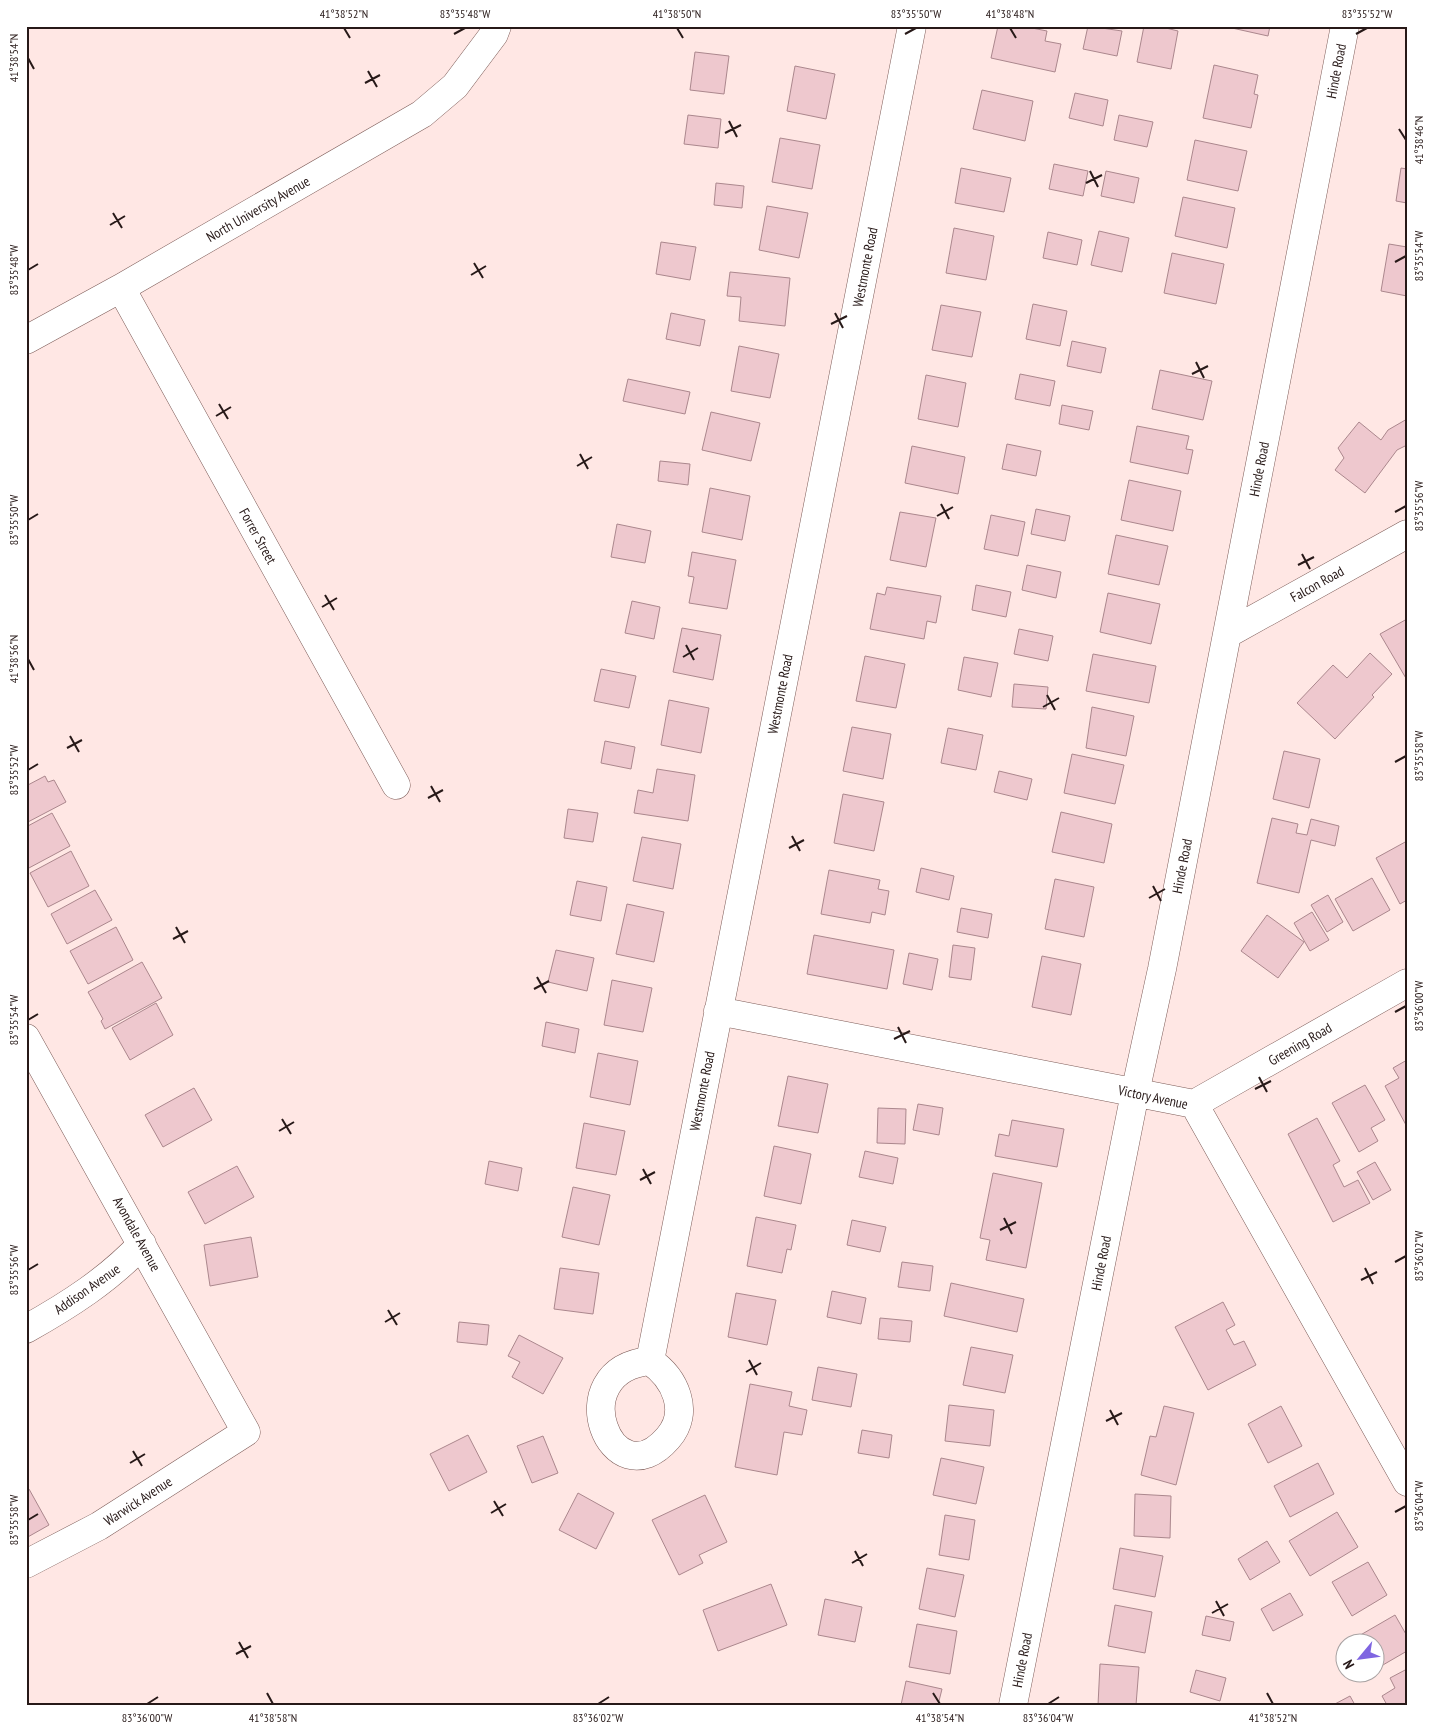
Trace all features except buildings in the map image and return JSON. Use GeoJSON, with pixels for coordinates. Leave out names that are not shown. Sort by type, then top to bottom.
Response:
{"type":"FeatureCollection","features":[{"type":"Feature","properties":{"kind":"street","name":"North University Avenue"},"geometry":{"type":"LineString","coordinates":[[26,340],[121,288],[422,114],[455,86],[476,60],[494,34],[497,26]]}},
{"type":"Feature","properties":{"kind":"street","name":"Westmonte Road"},"geometry":{"type":"LineString","coordinates":[[650,1361],[912,26]]}},
{"type":"Feature","properties":{"kind":"street","name":"Hinde Road"},"geometry":{"type":"LineString","coordinates":[[1013,1705],[1135,1093],[1162,969],[1345,26]]}},
{"type":"Feature","properties":{"kind":"street","name":"Forrer Street"},"geometry":{"type":"LineString","coordinates":[[121,288],[396,785]]}},
{"type":"Feature","properties":{"kind":"street","name":"Falcon Road"},"geometry":{"type":"LineString","coordinates":[[1227,634],[1407,534]]}},
{"type":"Feature","properties":{"kind":"street","name":"Greening Road"},"geometry":{"type":"LineString","coordinates":[[1194,1104],[1407,983]]}},
{"type":"Feature","properties":{"kind":"street","name":"Victory Avenue"},"geometry":{"type":"LineString","coordinates":[[718,1011],[1194,1104],[1407,1482]]}},
{"type":"Feature","properties":{"kind":"street","name":"Avondale Avenue"},"geometry":{"type":"LineString","coordinates":[[26,1038],[246,1432]]}},
{"type":"Feature","properties":{"kind":"street","name":"Addison Avenue"},"geometry":{"type":"LineString","coordinates":[[26,1329],[70,1304],[122,1266],[142,1244]]}},
{"type":"Feature","properties":{"kind":"street","name":"Warwick Avenue"},"geometry":{"type":"LineString","coordinates":[[26,1564],[99,1526],[246,1432]]}}]}
